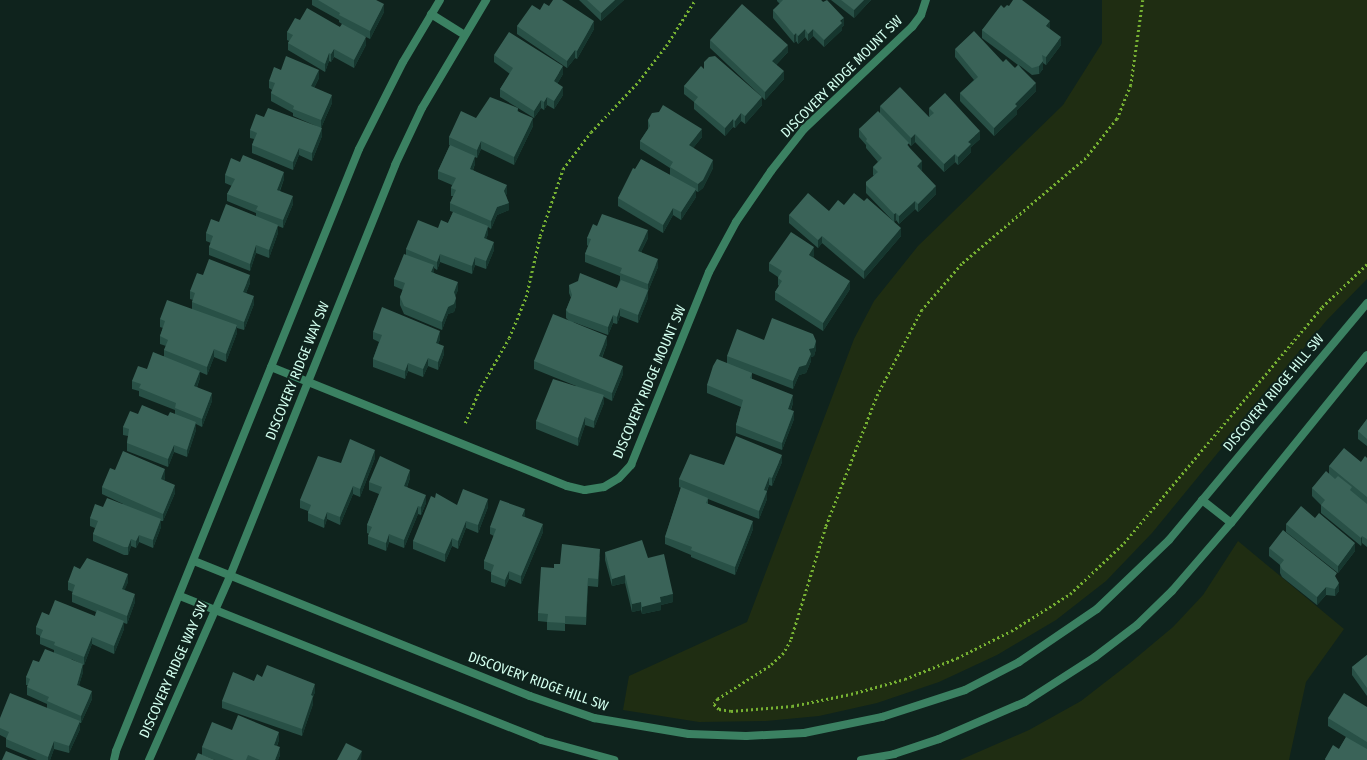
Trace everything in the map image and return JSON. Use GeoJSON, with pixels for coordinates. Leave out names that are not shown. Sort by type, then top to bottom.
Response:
{"type":"FeatureCollection","features":[{"type":"Feature","properties":{"kind":"street","name":"DISCOVERY RIDGE WAY SW"},"geometry":{"type":"LineString","coordinates":[[114,760],[116,751],[360,149],[403,62],[440,0]]}},
{"type":"Feature","properties":{"kind":"street","name":"DISCOVERY RIDGE WAY SW"},"geometry":{"type":"LineString","coordinates":[[149,760],[230,576],[395,165],[422,108],[486,0]]}},
{"type":"Feature","properties":{"kind":"street","name":"DISCOVERY RIDGE MOUNT SW"},"geometry":{"type":"LineString","coordinates":[[271,367],[568,486],[585,490],[604,487],[619,478],[631,465],[709,272],[736,222],[771,171],[804,130],[912,27],[921,15],[926,0]]}},
{"type":"Feature","properties":{"kind":"street"},"geometry":{"type":"LineString","coordinates":[[431,14],[464,35]]}},
{"type":"Feature","properties":{"kind":"street","name":"DISCOVERY RIDGE HILL SW"},"geometry":{"type":"LineString","coordinates":[[194,561],[530,696],[594,718],[688,734],[746,736],[804,733],[882,717],[924,705],[965,690],[1019,662],[1097,609],[1169,540],[1367,303]]}},
{"type":"Feature","properties":{"kind":"street"},"geometry":{"type":"LineString","coordinates":[[861,760],[894,754],[976,725],[1025,702],[1071,674],[1137,625],[1172,591],[1231,523],[1367,355]]}},
{"type":"Feature","properties":{"kind":"street"},"geometry":{"type":"LineString","coordinates":[[1202,500],[1231,523]]}},
{"type":"Feature","properties":{"kind":"street"},"geometry":{"type":"LineString","coordinates":[[180,596],[541,740],[614,760]]}},
{"type":"Feature","properties":{"kind":"path"},"geometry":{"type":"LineString","coordinates":[[465,423],[481,387],[509,338],[526,297],[544,224],[563,169],[591,132],[639,81],[666,46],[695,0]]}},
{"type":"Feature","properties":{"kind":"path"},"geometry":{"type":"LineString","coordinates":[[1144,0],[1131,85],[1117,119],[1086,158],[962,264],[922,310],[878,394],[826,527],[791,640],[784,653],[770,666],[718,699],[714,704],[719,709],[731,711],[792,706],[851,694],[905,678],[957,658],[1011,631],[1070,594],[1124,543],[1322,307],[1367,264]]}},
{"type":"Feature","properties":{"kind":"green space"},"geometry":{"type":"Polygon","coordinates":[[[1102,0],[1367,0],[1367,279],[1326,321],[1152,533],[1106,581],[1056,620],[997,655],[939,682],[877,703],[819,716],[766,721],[699,722],[623,710],[629,676],[747,622],[854,339],[874,301],[918,246],[1063,105],[1102,43],[1102,0]]]}},
{"type":"Feature","properties":{"kind":"green space"},"geometry":{"type":"Polygon","coordinates":[[[1238,541],[1344,629],[1306,682],[1289,760],[960,760],[1029,730],[1081,701],[1130,663],[1173,627],[1203,595],[1238,541]]]}},
{"type":"Feature","properties":{"kind":"building"},"geometry":{"type":"Polygon","coordinates":[[[318,0],[376,0],[384,4],[370,31],[339,15],[340,13],[318,0]]]}},
{"type":"Feature","properties":{"kind":"building"},"geometry":{"type":"Polygon","coordinates":[[[553,0],[562,0],[594,21],[577,51],[575,50],[567,61],[517,26],[532,5],[540,10],[544,3],[549,6],[553,0]]]}},
{"type":"Feature","properties":{"kind":"building"},"geometry":{"type":"Polygon","coordinates":[[[587,0],[615,0],[601,13],[587,0]]]}},
{"type":"Feature","properties":{"kind":"building"},"geometry":{"type":"Polygon","coordinates":[[[783,0],[821,0],[823,2],[827,0],[844,18],[840,21],[842,23],[824,40],[813,29],[808,34],[805,29],[798,36],[796,33],[794,35],[773,10],[783,0]]]}},
{"type":"Feature","properties":{"kind":"building"},"geometry":{"type":"Polygon","coordinates":[[[841,0],[864,0],[854,10],[841,0]]]}},
{"type":"Feature","properties":{"kind":"building"},"geometry":{"type":"Polygon","coordinates":[[[1013,0],[1022,0],[1050,21],[1046,26],[1061,37],[1046,57],[1042,55],[1043,61],[1039,66],[1032,68],[982,30],[1001,5],[1004,8],[1007,5],[1009,6],[1013,0]]]}},
{"type":"Feature","properties":{"kind":"building"},"geometry":{"type":"Polygon","coordinates":[[[742,4],[788,45],[772,61],[784,71],[765,92],[710,40],[742,4]]]}},
{"type":"Feature","properties":{"kind":"building"},"geometry":{"type":"Polygon","coordinates":[[[307,8],[340,27],[342,24],[366,37],[354,60],[334,49],[331,54],[329,53],[325,64],[288,43],[293,35],[287,32],[295,18],[300,20],[307,8]]]}},
{"type":"Feature","properties":{"kind":"building"},"geometry":{"type":"Polygon","coordinates":[[[974,31],[1003,62],[1006,59],[1015,68],[1018,65],[1036,83],[1015,104],[1017,106],[994,128],[960,93],[978,77],[955,49],[974,31]]]}},
{"type":"Feature","properties":{"kind":"building"},"geometry":{"type":"Polygon","coordinates":[[[509,32],[563,66],[554,81],[563,87],[554,101],[547,97],[544,102],[541,100],[534,111],[500,89],[513,68],[494,55],[509,32]]]}},
{"type":"Feature","properties":{"kind":"building"},"geometry":{"type":"Polygon","coordinates":[[[286,56],[319,70],[311,86],[332,95],[321,120],[293,109],[294,106],[271,93],[275,83],[269,81],[274,67],[281,70],[286,56]]]}},
{"type":"Feature","properties":{"kind":"building"},"geometry":{"type":"Polygon","coordinates":[[[715,56],[762,97],[745,116],[741,113],[735,121],[733,119],[725,128],[694,102],[698,97],[684,86],[701,66],[704,69],[704,62],[709,57],[715,56]]]}},
{"type":"Feature","properties":{"kind":"building"},"geometry":{"type":"Polygon","coordinates":[[[900,87],[929,117],[934,113],[929,108],[945,93],[980,131],[968,142],[971,144],[958,157],[955,154],[944,164],[915,134],[911,138],[880,106],[900,87]]]}},
{"type":"Feature","properties":{"kind":"building"},"geometry":{"type":"Polygon","coordinates":[[[490,97],[518,108],[517,111],[533,118],[514,157],[481,141],[477,150],[449,137],[461,111],[476,118],[490,97]]]}},
{"type":"Feature","properties":{"kind":"building"},"geometry":{"type":"Polygon","coordinates":[[[663,105],[702,129],[689,145],[713,160],[703,180],[698,184],[670,167],[673,162],[640,141],[650,126],[648,120],[652,113],[659,112],[663,105]]]}},
{"type":"Feature","properties":{"kind":"building"},"geometry":{"type":"Polygon","coordinates":[[[268,108],[322,128],[312,153],[299,148],[293,162],[252,145],[257,133],[250,130],[256,114],[264,117],[268,108]]]}},
{"type":"Feature","properties":{"kind":"building"},"geometry":{"type":"Polygon","coordinates":[[[878,111],[909,143],[907,145],[922,161],[917,166],[936,186],[918,204],[915,201],[899,216],[896,213],[894,214],[866,185],[866,182],[878,172],[873,167],[882,158],[866,141],[867,139],[859,129],[878,111]]]}},
{"type":"Feature","properties":{"kind":"building"},"geometry":{"type":"Polygon","coordinates":[[[450,145],[475,156],[470,169],[507,185],[504,191],[509,203],[497,207],[491,221],[450,203],[456,190],[451,188],[456,178],[438,171],[450,145]]]}},
{"type":"Feature","properties":{"kind":"building"},"geometry":{"type":"Polygon","coordinates":[[[243,155],[284,172],[277,190],[293,196],[283,220],[256,210],[258,206],[227,194],[235,179],[225,175],[231,158],[240,162],[243,155]]]}},
{"type":"Feature","properties":{"kind":"building"},"geometry":{"type":"Polygon","coordinates":[[[641,159],[696,189],[681,212],[673,208],[663,225],[618,198],[633,168],[635,169],[641,159]]]}},
{"type":"Feature","properties":{"kind":"building"},"geometry":{"type":"Polygon","coordinates":[[[808,193],[829,211],[838,200],[844,205],[854,193],[864,201],[867,198],[901,228],[864,271],[822,236],[818,240],[789,215],[808,193]]]}},
{"type":"Feature","properties":{"kind":"building"},"geometry":{"type":"Polygon","coordinates":[[[226,204],[278,225],[269,250],[256,245],[250,264],[209,247],[213,236],[206,233],[211,219],[219,222],[226,204]]]}},
{"type":"Feature","properties":{"kind":"building"},"geometry":{"type":"Polygon","coordinates":[[[453,212],[488,226],[484,238],[494,242],[486,261],[475,257],[472,266],[440,254],[437,262],[406,249],[418,220],[438,228],[441,220],[448,223],[453,212]]]}},
{"type":"Feature","properties":{"kind":"building"},"geometry":{"type":"Polygon","coordinates":[[[602,214],[648,230],[638,251],[658,259],[648,284],[620,273],[622,268],[585,254],[591,239],[587,238],[593,224],[597,226],[602,214]]]}},
{"type":"Feature","properties":{"kind":"building"},"geometry":{"type":"Polygon","coordinates":[[[791,232],[814,247],[809,255],[850,281],[823,323],[775,292],[782,281],[778,278],[782,271],[769,263],[791,232]]]}},
{"type":"Feature","properties":{"kind":"building"},"geometry":{"type":"Polygon","coordinates":[[[404,254],[434,265],[431,272],[458,282],[454,292],[456,298],[454,304],[448,307],[442,322],[404,306],[400,297],[405,283],[394,279],[404,254]]]}},
{"type":"Feature","properties":{"kind":"building"},"geometry":{"type":"Polygon","coordinates":[[[209,259],[250,275],[243,292],[254,296],[244,322],[192,302],[195,293],[190,291],[197,273],[203,275],[209,259]]]}},
{"type":"Feature","properties":{"kind":"building"},"geometry":{"type":"Polygon","coordinates":[[[580,273],[617,288],[621,280],[648,290],[638,315],[620,308],[617,317],[613,315],[608,327],[569,313],[566,310],[572,295],[569,285],[578,281],[580,273]]]}},
{"type":"Feature","properties":{"kind":"building"},"geometry":{"type":"Polygon","coordinates":[[[167,300],[237,325],[226,354],[214,349],[207,367],[164,350],[168,340],[160,336],[165,321],[160,319],[167,300]]]}},
{"type":"Feature","properties":{"kind":"building"},"geometry":{"type":"Polygon","coordinates":[[[382,307],[440,331],[436,343],[444,346],[438,362],[428,358],[423,369],[408,363],[405,371],[373,359],[382,335],[373,332],[382,307]]]}},
{"type":"Feature","properties":{"kind":"building"},"geometry":{"type":"Polygon","coordinates":[[[553,314],[607,336],[599,356],[623,366],[612,393],[534,361],[553,314]]]}},
{"type":"Feature","properties":{"kind":"building"},"geometry":{"type":"Polygon","coordinates":[[[772,318],[813,334],[816,341],[814,348],[809,349],[811,354],[806,365],[799,367],[793,381],[727,356],[737,329],[764,340],[772,318]]]}},
{"type":"Feature","properties":{"kind":"building"},"geometry":{"type":"Polygon","coordinates":[[[153,352],[200,371],[194,386],[212,393],[202,419],[175,408],[176,403],[139,388],[141,384],[132,381],[138,366],[147,369],[153,352]]]}},
{"type":"Feature","properties":{"kind":"building"},"geometry":{"type":"Polygon","coordinates":[[[717,359],[752,373],[750,378],[793,395],[788,409],[794,411],[782,443],[736,425],[743,400],[707,385],[713,366],[717,359]]]}},
{"type":"Feature","properties":{"kind":"building"},"geometry":{"type":"Polygon","coordinates":[[[553,379],[604,395],[594,421],[585,417],[578,438],[536,421],[553,379]]]}},
{"type":"Feature","properties":{"kind":"building"},"geometry":{"type":"Polygon","coordinates":[[[142,405],[168,416],[170,412],[196,422],[187,450],[174,445],[168,459],[127,443],[129,429],[123,427],[130,411],[138,414],[142,405]]]}},
{"type":"Feature","properties":{"kind":"building"},"geometry":{"type":"Polygon","coordinates":[[[1367,419],[1367,439],[1358,431],[1367,419]]]}},
{"type":"Feature","properties":{"kind":"building"},"geometry":{"type":"Polygon","coordinates":[[[736,436],[782,455],[772,478],[769,477],[764,490],[767,491],[759,511],[679,479],[690,454],[724,465],[736,436]]]}},
{"type":"Feature","properties":{"kind":"building"},"geometry":{"type":"Polygon","coordinates":[[[350,439],[375,450],[360,489],[353,486],[340,517],[327,512],[324,520],[308,513],[311,505],[300,500],[318,456],[341,463],[350,439]]]}},
{"type":"Feature","properties":{"kind":"building"},"geometry":{"type":"Polygon","coordinates":[[[1344,448],[1361,462],[1365,456],[1367,458],[1367,497],[1329,466],[1344,448]]]}},
{"type":"Feature","properties":{"kind":"building"},"geometry":{"type":"Polygon","coordinates":[[[123,451],[165,469],[161,479],[175,485],[163,514],[102,487],[110,468],[115,470],[123,451]]]}},
{"type":"Feature","properties":{"kind":"building"},"geometry":{"type":"Polygon","coordinates":[[[380,456],[410,470],[404,486],[426,495],[421,507],[418,506],[404,540],[389,534],[386,543],[368,536],[372,527],[367,525],[382,487],[369,482],[380,456]]]}},
{"type":"Feature","properties":{"kind":"building"},"geometry":{"type":"Polygon","coordinates":[[[1326,471],[1335,479],[1338,476],[1352,487],[1350,490],[1367,504],[1367,539],[1362,536],[1361,538],[1321,505],[1325,500],[1312,488],[1326,471]]]}},
{"type":"Feature","properties":{"kind":"building"},"geometry":{"type":"Polygon","coordinates":[[[681,487],[708,498],[706,503],[753,521],[735,567],[691,550],[692,547],[665,537],[681,487]]]}},
{"type":"Feature","properties":{"kind":"building"},"geometry":{"type":"Polygon","coordinates":[[[463,489],[488,499],[478,525],[466,521],[458,541],[452,538],[445,554],[413,541],[431,496],[435,498],[436,493],[457,505],[463,489]]]}},
{"type":"Feature","properties":{"kind":"building"},"geometry":{"type":"Polygon","coordinates":[[[107,498],[161,519],[153,540],[139,535],[136,541],[131,539],[128,547],[124,547],[93,534],[98,521],[90,518],[95,504],[103,507],[107,498]]]}},
{"type":"Feature","properties":{"kind":"building"},"geometry":{"type":"Polygon","coordinates":[[[500,500],[525,509],[522,516],[543,524],[521,576],[509,571],[505,580],[491,574],[494,565],[484,561],[496,529],[490,527],[500,500]]]}},
{"type":"Feature","properties":{"kind":"building"},"geometry":{"type":"Polygon","coordinates":[[[1301,506],[1315,518],[1319,513],[1355,543],[1338,566],[1286,524],[1301,506]]]}},
{"type":"Feature","properties":{"kind":"building"},"geometry":{"type":"Polygon","coordinates":[[[1283,530],[1337,573],[1335,576],[1339,583],[1335,589],[1326,587],[1317,597],[1282,569],[1280,565],[1284,560],[1269,548],[1283,530]]]}},
{"type":"Feature","properties":{"kind":"building"},"geometry":{"type":"Polygon","coordinates":[[[642,540],[648,558],[664,554],[673,594],[660,597],[661,602],[642,607],[641,602],[632,604],[625,575],[612,579],[605,552],[642,540]]]}},
{"type":"Feature","properties":{"kind":"building"},"geometry":{"type":"Polygon","coordinates":[[[562,544],[600,549],[598,579],[588,578],[586,617],[565,616],[565,623],[547,622],[548,614],[538,613],[541,567],[554,568],[554,564],[560,564],[562,544]]]}},
{"type":"Feature","properties":{"kind":"building"},"geometry":{"type":"Polygon","coordinates":[[[87,558],[128,574],[122,589],[135,594],[127,616],[72,594],[75,585],[68,582],[74,566],[80,569],[87,558]]]}},
{"type":"Feature","properties":{"kind":"building"},"geometry":{"type":"Polygon","coordinates":[[[55,600],[95,616],[97,610],[124,621],[114,646],[92,637],[84,657],[54,645],[55,642],[40,637],[43,630],[36,627],[42,612],[49,615],[55,600]]]}},
{"type":"Feature","properties":{"kind":"building"},"geometry":{"type":"Polygon","coordinates":[[[45,649],[83,664],[77,685],[92,691],[81,716],[47,701],[49,697],[27,687],[30,679],[26,677],[33,660],[39,662],[45,649]]]}},
{"type":"Feature","properties":{"kind":"building"},"geometry":{"type":"Polygon","coordinates":[[[1367,655],[1367,688],[1352,667],[1367,655]]]}},
{"type":"Feature","properties":{"kind":"building"},"geometry":{"type":"Polygon","coordinates":[[[267,665],[315,684],[311,695],[313,696],[302,729],[222,701],[233,672],[254,681],[257,674],[262,677],[267,665]]]}},
{"type":"Feature","properties":{"kind":"building"},"geometry":{"type":"Polygon","coordinates":[[[10,693],[80,721],[69,746],[54,741],[48,757],[6,739],[9,732],[0,728],[0,718],[10,693]]]}},
{"type":"Feature","properties":{"kind":"building"},"geometry":{"type":"Polygon","coordinates":[[[1344,693],[1367,707],[1367,742],[1328,718],[1344,693]]]}},
{"type":"Feature","properties":{"kind":"building"},"geometry":{"type":"Polygon","coordinates":[[[238,715],[279,732],[274,745],[280,747],[275,760],[260,760],[248,755],[246,760],[234,760],[202,747],[212,722],[232,730],[238,715]]]}},
{"type":"Feature","properties":{"kind":"building"},"geometry":{"type":"Polygon","coordinates":[[[1346,737],[1367,749],[1367,760],[1325,759],[1333,745],[1339,749],[1346,737]]]}},
{"type":"Feature","properties":{"kind":"building"},"geometry":{"type":"Polygon","coordinates":[[[346,743],[362,751],[357,760],[337,760],[346,743]]]}},
{"type":"Feature","properties":{"kind":"building"},"geometry":{"type":"Polygon","coordinates":[[[6,751],[28,760],[2,760],[6,751]]]}},
{"type":"Feature","properties":{"kind":"building"},"geometry":{"type":"Polygon","coordinates":[[[198,753],[215,760],[195,760],[198,753]]]}}]}
